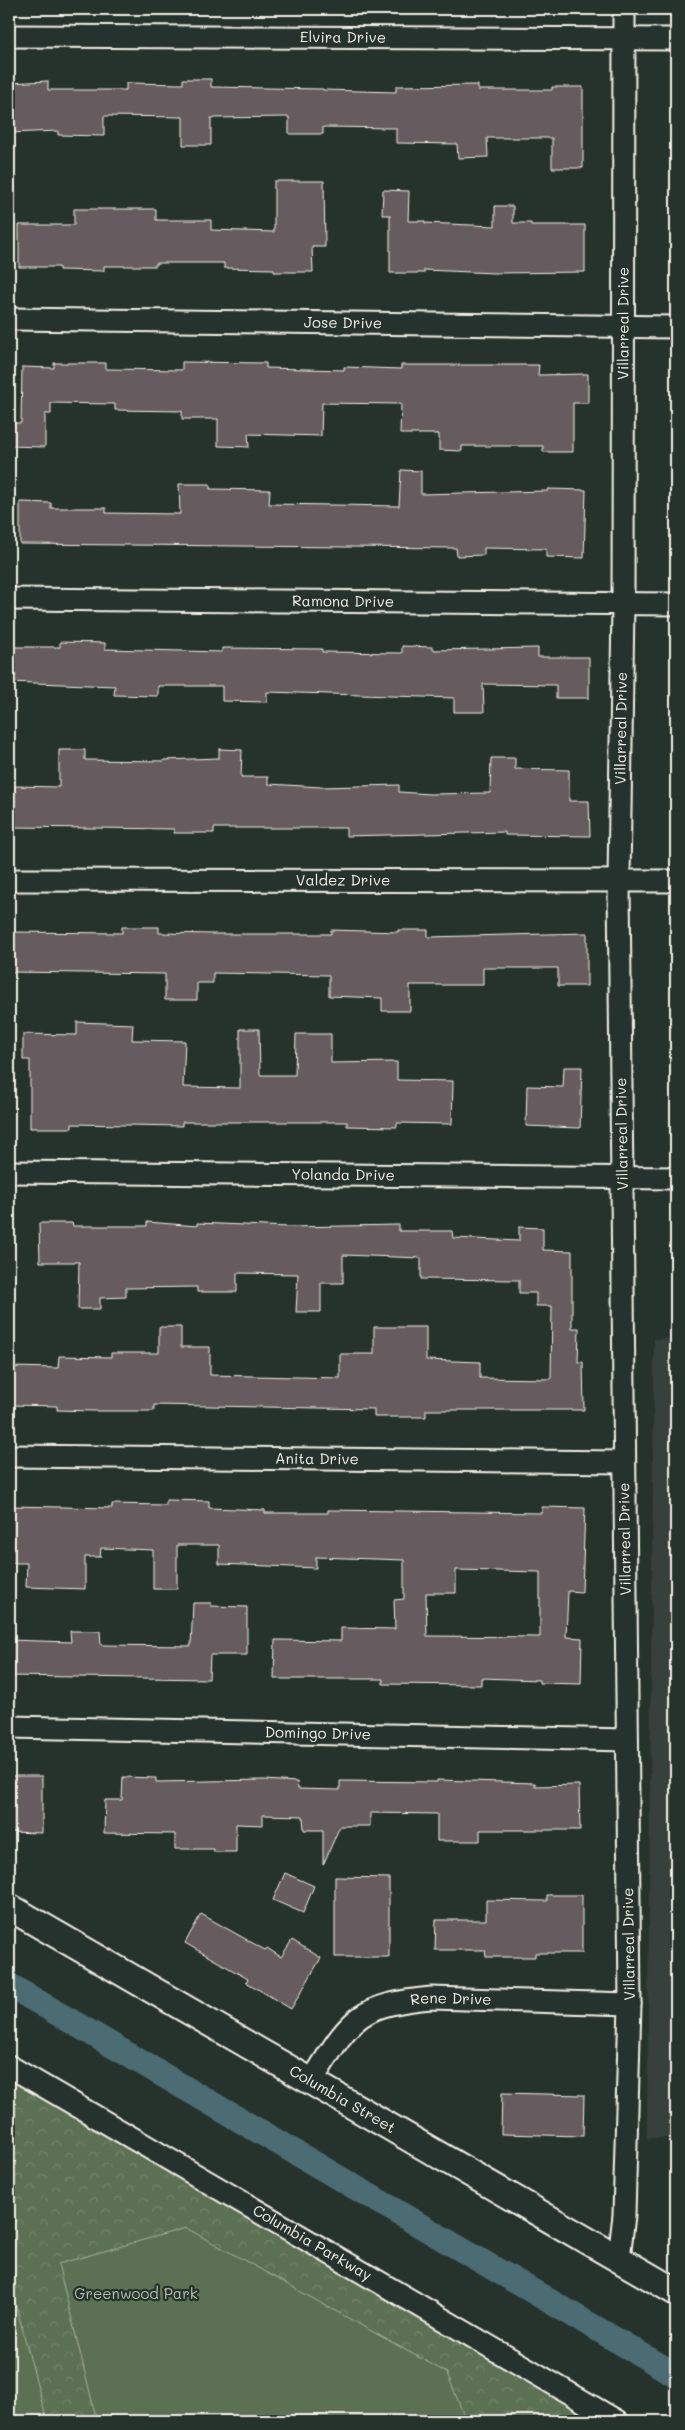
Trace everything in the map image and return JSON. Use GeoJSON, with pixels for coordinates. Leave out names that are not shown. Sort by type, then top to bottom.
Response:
{"type":"FeatureCollection","features":[{"type":"Feature","properties":{"kind":"street","name":"Villarreal Drive"},"geometry":{"type":"LineString","coordinates":[[619,2258],[624,2215],[630,2004],[619,881],[623,604],[624,9]]}},
{"type":"Feature","properties":{"kind":"street","name":"Elvira Drive"},"geometry":{"type":"LineString","coordinates":[[9,36],[676,39]]}},
{"type":"Feature","properties":{"kind":"street","name":"Jose Drive"},"geometry":{"type":"LineString","coordinates":[[9,319],[676,328]]}},
{"type":"Feature","properties":{"kind":"street","name":"Ramona Drive"},"geometry":{"type":"LineString","coordinates":[[9,599],[676,604]]}},
{"type":"Feature","properties":{"kind":"street","name":"Valdez Drive"},"geometry":{"type":"LineString","coordinates":[[9,880],[676,881]]}},
{"type":"Feature","properties":{"kind":"street","name":"Yolanda Drive"},"geometry":{"type":"LineString","coordinates":[[9,1172],[676,1178]]}},
{"type":"Feature","properties":{"kind":"street","name":"Anita Drive"},"geometry":{"type":"LineString","coordinates":[[9,1456],[624,1462]]}},
{"type":"Feature","properties":{"kind":"street","name":"Domingo Drive"},"geometry":{"type":"LineString","coordinates":[[9,1726],[627,1740]]}},
{"type":"Feature","properties":{"kind":"street","name":"Columbia Street"},"geometry":{"type":"LineString","coordinates":[[9,1907],[676,2292]]}},
{"type":"Feature","properties":{"kind":"street","name":"Rene Drive"},"geometry":{"type":"LineString","coordinates":[[311,2082],[345,2029],[363,2014],[376,2007],[400,2001],[431,1998],[630,2004]]}},
{"type":"Feature","properties":{"kind":"street","name":"Columbia Parkway"},"geometry":{"type":"LineString","coordinates":[[9,2066],[617,2421]]}},
{"type":"Feature","properties":{"kind":"shaded area"},"geometry":{"type":"Polygon","coordinates":[[[654,1339],[676,1339],[676,2138],[647,2138],[654,1339]]]}},
{"type":"Feature","properties":{"kind":"green space","name":"Greenwood Park"},"geometry":{"type":"Polygon","coordinates":[[[9,2078],[633,2421],[9,2421],[9,2078]]]}},
{"type":"Feature","properties":{"kind":"green space"},"geometry":{"type":"Polygon","coordinates":[[[186,2228],[447,2373],[466,2421],[97,2421],[58,2264],[186,2228]]]}},
{"type":"Feature","properties":{"kind":"green space"},"geometry":{"type":"Polygon","coordinates":[[[10,2283],[47,2421],[9,2421],[10,2283]]]}},
{"type":"Feature","properties":{"kind":"building"},"geometry":{"type":"Polygon","coordinates":[[[183,79],[211,79],[211,87],[396,92],[396,86],[478,85],[478,90],[552,90],[552,87],[583,87],[583,168],[552,168],[552,138],[487,138],[488,157],[458,158],[457,144],[396,143],[396,128],[323,127],[323,134],[289,134],[289,117],[211,118],[211,145],[183,145],[183,117],[104,116],[104,136],[58,135],[58,131],[9,133],[9,83],[48,81],[48,90],[126,90],[126,83],[183,84],[183,79]]]}},
{"type":"Feature","properties":{"kind":"building"},"geometry":{"type":"Polygon","coordinates":[[[274,181],[324,181],[325,247],[312,247],[313,272],[274,272],[274,269],[224,268],[224,263],[156,263],[156,266],[104,266],[104,271],[59,270],[59,267],[19,267],[19,225],[74,225],[74,209],[156,209],[156,220],[211,220],[211,230],[274,232],[274,181]]]}},
{"type":"Feature","properties":{"kind":"building"},"geometry":{"type":"Polygon","coordinates":[[[383,190],[409,191],[408,221],[495,226],[495,206],[513,206],[513,223],[585,225],[585,272],[495,273],[424,270],[424,273],[390,273],[390,215],[382,215],[383,190]]]}},
{"type":"Feature","properties":{"kind":"building"},"geometry":{"type":"Polygon","coordinates":[[[182,362],[266,363],[266,368],[344,370],[344,367],[401,369],[401,365],[539,365],[538,375],[588,374],[588,403],[573,403],[573,452],[543,452],[543,446],[462,446],[462,451],[439,450],[439,434],[400,434],[401,404],[322,403],[321,436],[248,434],[249,447],[218,446],[218,419],[182,419],[182,411],[115,410],[115,404],[51,403],[51,414],[45,414],[45,447],[9,446],[9,423],[21,423],[22,367],[54,368],[54,363],[106,363],[106,369],[182,370],[182,362]]]}},
{"type":"Feature","properties":{"kind":"building"},"geometry":{"type":"Polygon","coordinates":[[[401,470],[421,471],[421,494],[548,491],[548,489],[586,490],[584,558],[546,557],[546,549],[484,548],[484,555],[457,556],[456,548],[20,544],[20,502],[51,503],[51,508],[106,508],[106,513],[180,514],[179,484],[210,484],[210,489],[270,490],[269,504],[399,506],[401,470]]]}},
{"type":"Feature","properties":{"kind":"building"},"geometry":{"type":"Polygon","coordinates":[[[60,642],[105,643],[105,649],[222,652],[222,648],[322,649],[322,652],[402,653],[402,646],[432,647],[432,650],[538,648],[538,657],[589,657],[589,698],[556,698],[556,685],[483,684],[484,712],[454,712],[454,698],[267,692],[267,702],[222,701],[222,686],[158,686],[158,696],[114,695],[115,686],[9,682],[9,647],[60,647],[60,642]]]}},
{"type":"Feature","properties":{"kind":"building"},"geometry":{"type":"Polygon","coordinates":[[[219,749],[242,750],[241,777],[268,777],[268,784],[321,787],[399,785],[399,792],[430,794],[490,793],[491,758],[515,758],[515,769],[569,770],[569,801],[589,801],[590,836],[505,835],[505,832],[346,836],[346,828],[214,828],[214,833],[174,833],[174,829],[13,827],[14,786],[59,787],[59,750],[85,750],[85,760],[164,761],[219,758],[219,749]]]}},
{"type":"Feature","properties":{"kind":"building"},"geometry":{"type":"Polygon","coordinates":[[[122,927],[159,927],[159,933],[213,934],[331,934],[331,930],[398,932],[398,930],[428,930],[428,937],[587,933],[587,986],[558,986],[558,968],[483,968],[483,985],[410,985],[410,1011],[382,1011],[382,998],[329,996],[329,975],[213,973],[213,983],[197,983],[197,1000],[165,1000],[165,974],[9,972],[9,932],[122,933],[122,927]]]}},
{"type":"Feature","properties":{"kind":"building"},"geometry":{"type":"Polygon","coordinates":[[[77,1022],[133,1024],[132,1040],[185,1041],[183,1087],[240,1088],[240,1029],[259,1029],[260,1075],[295,1075],[296,1034],[331,1034],[331,1063],[397,1062],[397,1080],[453,1081],[452,1124],[397,1123],[397,1127],[347,1126],[347,1122],[182,1122],[182,1126],[72,1124],[72,1128],[30,1128],[30,1060],[23,1060],[23,1034],[77,1035],[77,1022]]]}},
{"type":"Feature","properties":{"kind":"building"},"geometry":{"type":"Polygon","coordinates":[[[564,1067],[582,1067],[580,1128],[526,1126],[527,1086],[563,1087],[564,1067]]]}},
{"type":"Feature","properties":{"kind":"building"},"geometry":{"type":"Polygon","coordinates":[[[147,1222],[197,1226],[197,1223],[289,1227],[399,1225],[399,1231],[452,1231],[453,1238],[519,1241],[519,1227],[543,1228],[543,1250],[572,1251],[572,1328],[579,1328],[578,1362],[583,1362],[584,1410],[426,1410],[426,1417],[374,1417],[374,1409],[154,1405],[154,1411],[93,1411],[57,1410],[57,1406],[9,1405],[9,1367],[58,1368],[59,1356],[111,1357],[111,1353],[159,1353],[159,1327],[181,1327],[181,1347],[210,1347],[210,1375],[340,1378],[340,1354],[374,1354],[374,1327],[426,1327],[426,1360],[480,1362],[480,1378],[551,1379],[552,1306],[536,1306],[536,1293],[519,1293],[519,1280],[421,1279],[421,1258],[343,1255],[343,1283],[321,1283],[321,1312],[296,1312],[298,1274],[237,1273],[237,1292],[197,1292],[197,1287],[126,1288],[126,1297],[100,1298],[100,1309],[78,1309],[79,1262],[40,1262],[39,1223],[72,1223],[73,1226],[147,1226],[147,1222]]]}},
{"type":"Feature","properties":{"kind":"building"},"geometry":{"type":"Polygon","coordinates":[[[166,1500],[209,1501],[209,1508],[265,1510],[265,1513],[328,1513],[328,1510],[542,1513],[542,1507],[585,1508],[582,1592],[568,1591],[566,1637],[582,1638],[581,1684],[539,1683],[539,1680],[481,1678],[481,1685],[383,1684],[383,1679],[274,1679],[275,1640],[341,1641],[341,1628],[395,1629],[394,1600],[404,1599],[404,1560],[316,1557],[316,1568],[219,1564],[219,1545],[177,1545],[177,1589],[153,1589],[153,1550],[101,1548],[100,1557],[85,1557],[85,1589],[26,1587],[27,1563],[9,1563],[9,1506],[112,1508],[112,1504],[166,1505],[166,1500]],[[456,1570],[456,1593],[426,1593],[427,1636],[540,1637],[540,1572],[456,1570]]]}},
{"type":"Feature","properties":{"kind":"building"},"geometry":{"type":"Polygon","coordinates":[[[193,1603],[211,1603],[211,1606],[247,1607],[247,1655],[210,1655],[209,1679],[9,1676],[9,1640],[71,1642],[70,1631],[100,1631],[101,1645],[191,1646],[193,1603]]]}},
{"type":"Feature","properties":{"kind":"building"},"geometry":{"type":"Polygon","coordinates":[[[9,1776],[42,1776],[42,1833],[9,1832],[9,1776]]]}},
{"type":"Feature","properties":{"kind":"building"},"geometry":{"type":"Polygon","coordinates":[[[123,1777],[156,1778],[156,1782],[264,1780],[297,1782],[298,1789],[340,1790],[340,1781],[437,1782],[437,1780],[535,1783],[535,1786],[579,1785],[580,1830],[480,1830],[480,1841],[437,1841],[437,1814],[370,1813],[370,1826],[340,1826],[323,1865],[323,1830],[304,1830],[303,1816],[263,1815],[263,1825],[236,1824],[236,1852],[214,1852],[214,1849],[175,1849],[175,1834],[104,1833],[105,1800],[122,1800],[123,1777]]]}},
{"type":"Feature","properties":{"kind":"building"},"geometry":{"type":"Polygon","coordinates":[[[285,1873],[314,1886],[303,1913],[273,1900],[285,1873]]]}},
{"type":"Feature","properties":{"kind":"building"},"geometry":{"type":"Polygon","coordinates":[[[335,1877],[389,1878],[389,1957],[335,1957],[335,1877]]]}},
{"type":"Feature","properties":{"kind":"building"},"geometry":{"type":"Polygon","coordinates":[[[547,1895],[582,1895],[582,1953],[535,1953],[535,1957],[486,1957],[485,1950],[435,1950],[436,1920],[486,1920],[486,1900],[547,1901],[547,1895]]]}},
{"type":"Feature","properties":{"kind":"building"},"geometry":{"type":"Polygon","coordinates":[[[201,1914],[281,1957],[292,1940],[321,1958],[291,2009],[246,1982],[248,1979],[185,1943],[201,1914]]]}},
{"type":"Feature","properties":{"kind":"building"},"geometry":{"type":"Polygon","coordinates":[[[502,2093],[584,2095],[583,2136],[501,2134],[502,2093]]]}},
{"type":"Feature","properties":{"kind":"waterway"},"geometry":{"type":"LineString","coordinates":[[9,1985],[676,2375]]}}]}
